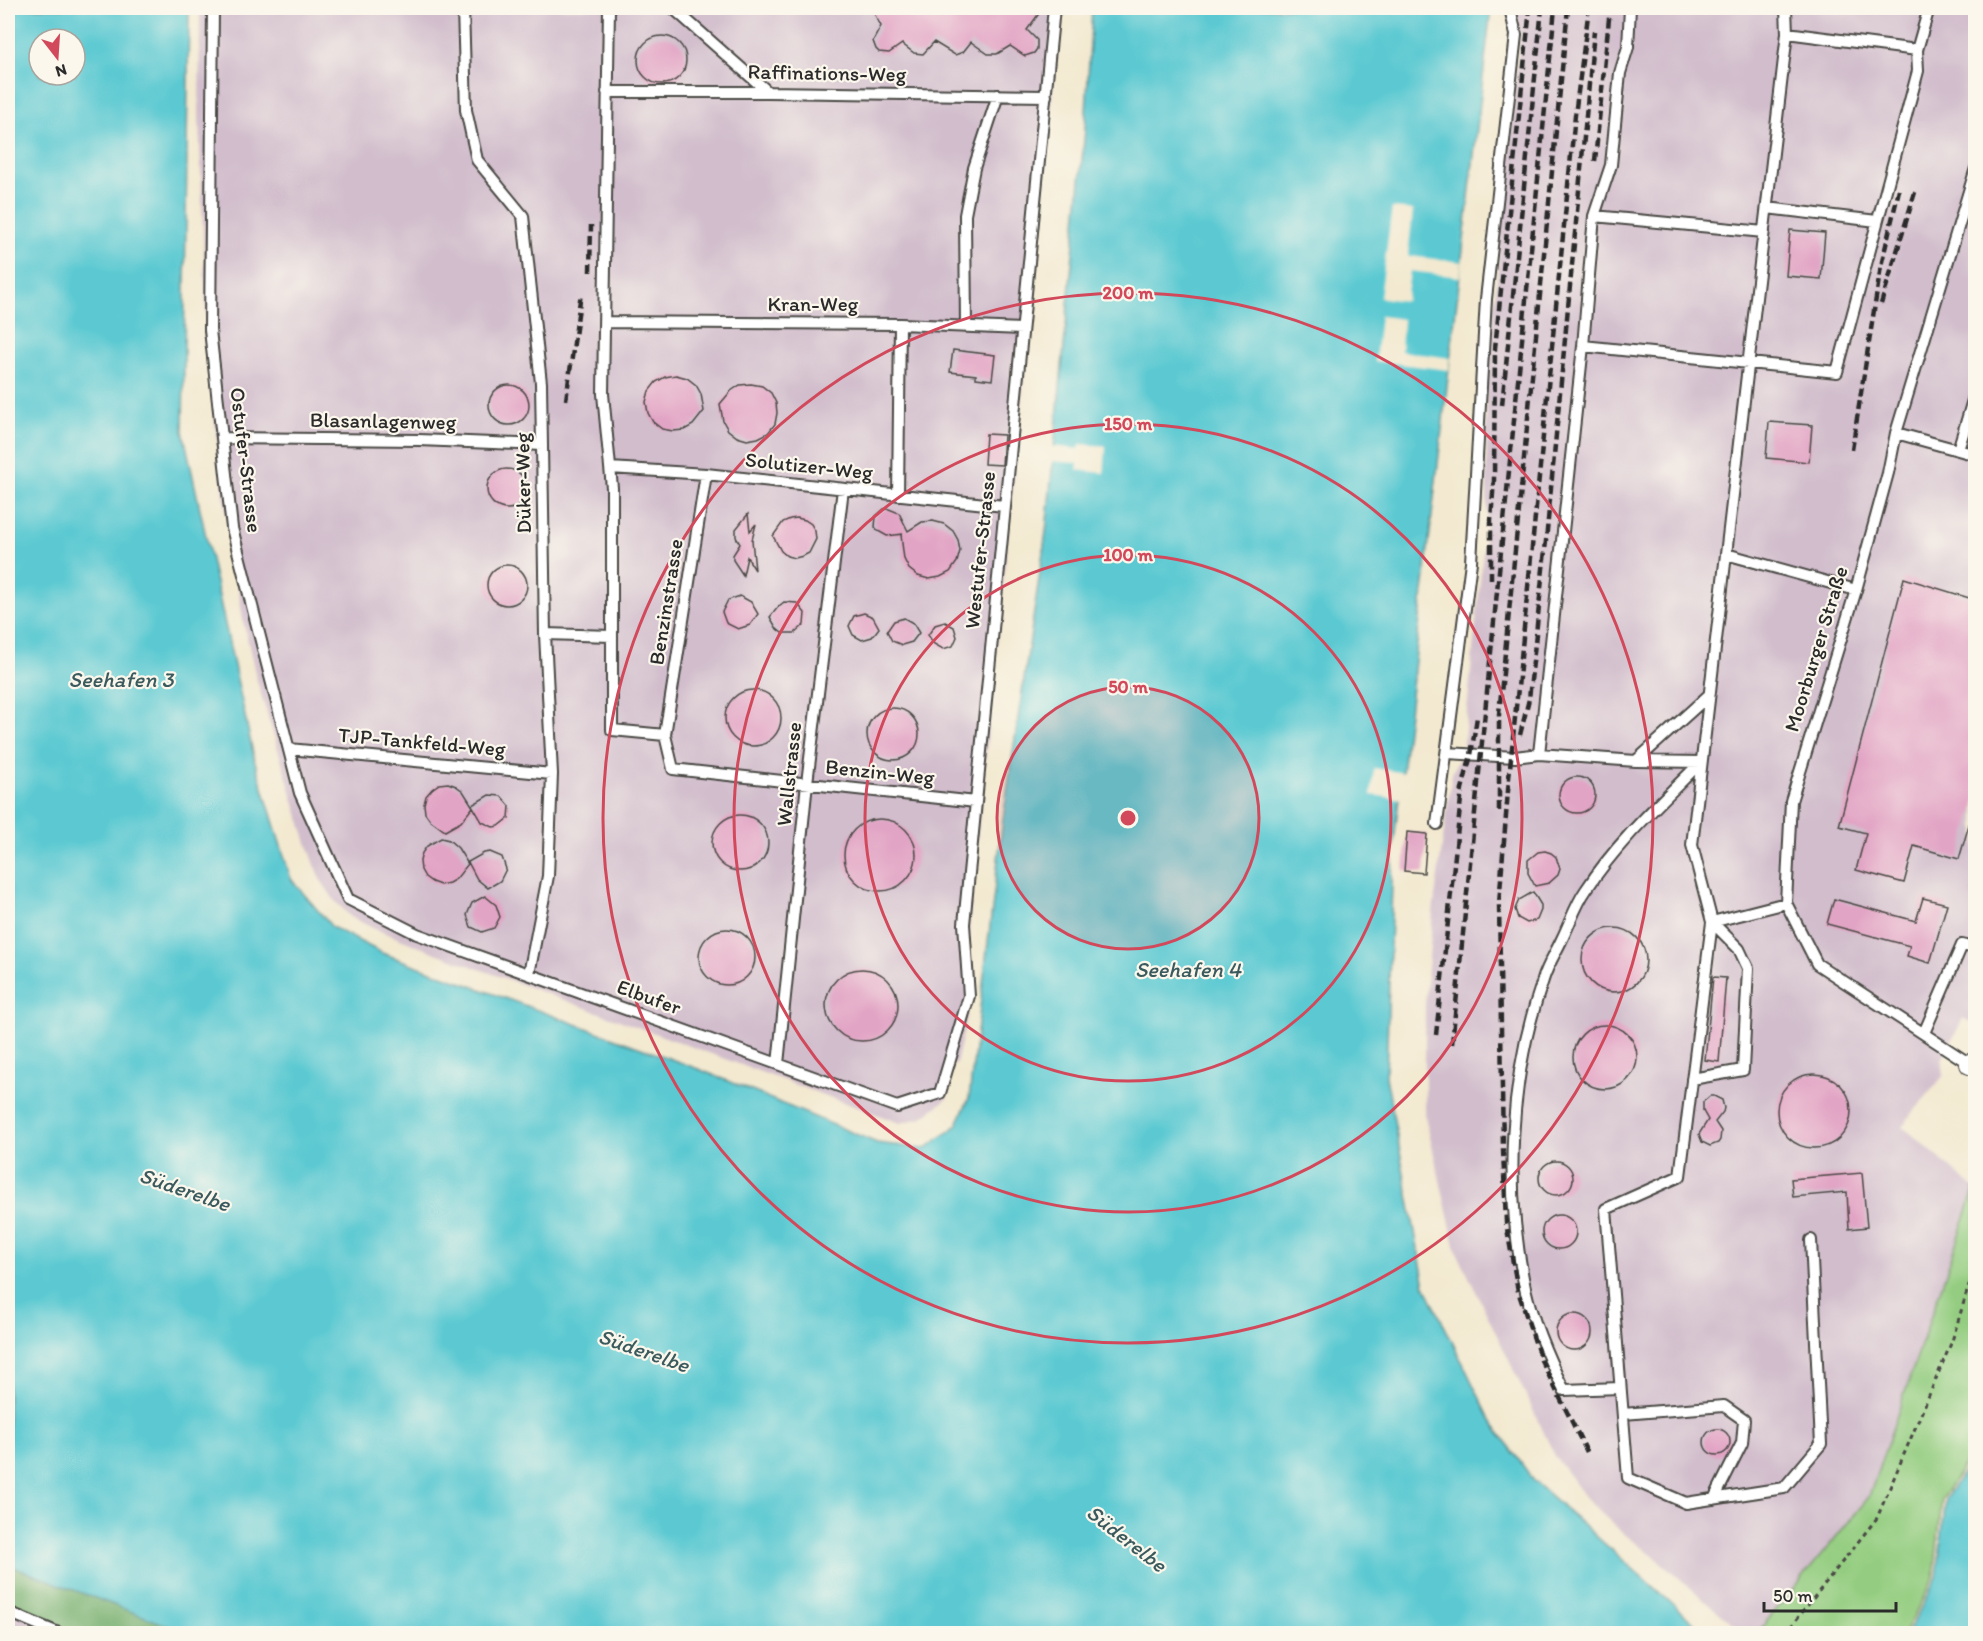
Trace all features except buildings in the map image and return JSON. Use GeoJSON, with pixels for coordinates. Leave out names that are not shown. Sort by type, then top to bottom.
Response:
{"type":"FeatureCollection","features":[{"type":"Feature","properties":{"kind":"lane","name":"Ostufer-Strasse"},"geometry":{"type":"LineString","coordinates":[[213,8],[210,330],[232,528],[300,793],[348,899]]}},
{"type":"Feature","properties":{"kind":"lane","name":"Düker-Weg"},"geometry":{"type":"LineString","coordinates":[[463,8],[466,110],[477,160],[523,216],[541,383],[545,634],[552,774],[548,876],[529,974]]}},
{"type":"Feature","properties":{"kind":"lane"},"geometry":{"type":"LineString","coordinates":[[609,8],[603,394],[612,488],[612,730],[665,735]]}},
{"type":"Feature","properties":{"kind":"lane"},"geometry":{"type":"LineString","coordinates":[[673,8],[768,92]]}},
{"type":"Feature","properties":{"kind":"lane","name":"Westufer-Strasse"},"geometry":{"type":"LineString","coordinates":[[940,1093],[969,996],[964,924],[1054,8]]}},
{"type":"Feature","properties":{"kind":"lane"},"geometry":{"type":"LineString","coordinates":[[1437,824],[1471,562],[1486,299],[1516,35],[1510,8]]}},
{"type":"Feature","properties":{"kind":"lane"},"geometry":{"type":"LineString","coordinates":[[1539,754],[1583,346],[1594,216],[1611,165],[1620,73],[1628,47],[1630,8]]}},
{"type":"Feature","properties":{"kind":"lane"},"geometry":{"type":"LineString","coordinates":[[1786,8],[1787,33],[1692,845],[1712,922],[1680,1176],[1606,1209],[1628,1478],[1686,1503],[1784,1488],[1821,1444],[1811,1240]]}},
{"type":"Feature","properties":{"kind":"lane"},"geometry":{"type":"LineString","coordinates":[[1583,346],[1837,372],[1918,71],[1917,51],[1929,8]]}},
{"type":"Feature","properties":{"kind":"lane"},"geometry":{"type":"LineString","coordinates":[[1787,33],[1917,51]]}},
{"type":"Feature","properties":{"kind":"lane","name":"Raffinations-Weg"},"geometry":{"type":"LineString","coordinates":[[607,92],[1046,96]]}},
{"type":"Feature","properties":{"kind":"lane"},"geometry":{"type":"LineString","coordinates":[[966,326],[965,215],[974,168],[998,95]]}},
{"type":"Feature","properties":{"kind":"lane","name":"Moorburger Straße"},"geometry":{"type":"LineString","coordinates":[[1786,903],[1791,801],[1856,590],[1888,473],[1896,433],[1976,168]]}},
{"type":"Feature","properties":{"kind":"lane"},"geometry":{"type":"LineString","coordinates":[[1767,208],[1877,221]]}},
{"type":"Feature","properties":{"kind":"lane"},"geometry":{"type":"LineString","coordinates":[[1594,216],[1764,232]]}},
{"type":"Feature","properties":{"kind":"lane","name":"Kran-Weg"},"geometry":{"type":"LineString","coordinates":[[604,322],[900,324],[1022,329]]}},
{"type":"Feature","properties":{"kind":"lane"},"geometry":{"type":"LineString","coordinates":[[898,495],[900,324]]}},
{"type":"Feature","properties":{"kind":"lane"},"geometry":{"type":"LineString","coordinates":[[1958,450],[1976,390]]}},
{"type":"Feature","properties":{"kind":"lane"},"geometry":{"type":"LineString","coordinates":[[1896,433],[1976,455]]}},
{"type":"Feature","properties":{"kind":"lane","name":"Blasanlagenweg"},"geometry":{"type":"LineString","coordinates":[[222,438],[419,440],[542,445]]}},
{"type":"Feature","properties":{"kind":"lane","name":"Solutizer-Weg"},"geometry":{"type":"LineString","coordinates":[[610,468],[706,474],[1004,506]]}},
{"type":"Feature","properties":{"kind":"lane","name":"Benzinstrasse"},"geometry":{"type":"LineString","coordinates":[[665,735],[706,474]]}},
{"type":"Feature","properties":{"kind":"lane","name":"Wallstrasse"},"geometry":{"type":"LineString","coordinates":[[778,1064],[807,783],[843,489]]}},
{"type":"Feature","properties":{"kind":"lane"},"geometry":{"type":"LineString","coordinates":[[1726,554],[1856,590]]}},
{"type":"Feature","properties":{"kind":"lane"},"geometry":{"type":"LineString","coordinates":[[545,634],[612,636]]}},
{"type":"Feature","properties":{"kind":"lane"},"geometry":{"type":"LineString","coordinates":[[1636,761],[1709,695]]}},
{"type":"Feature","properties":{"kind":"lane","name":"Benzin-Weg"},"geometry":{"type":"LineString","coordinates":[[665,735],[673,769],[976,802]]}},
{"type":"Feature","properties":{"kind":"lane","name":"TJP-Tankfeld-Weg"},"geometry":{"type":"LineString","coordinates":[[289,749],[552,774]]}},
{"type":"Feature","properties":{"kind":"lane"},"geometry":{"type":"LineString","coordinates":[[1447,753],[1515,757],[1539,754],[1636,761],[1701,762]]}},
{"type":"Feature","properties":{"kind":"lane"},"geometry":{"type":"LineString","coordinates":[[1620,1388],[1564,1390],[1548,1358],[1526,1290],[1515,1222],[1512,1149],[1518,1087],[1526,1040],[1543,978],[1585,891],[1631,831],[1701,762]]}},
{"type":"Feature","properties":{"kind":"lane","name":"Elbufer"},"geometry":{"type":"LineString","coordinates":[[348,899],[417,934],[897,1107],[940,1093]]}},
{"type":"Feature","properties":{"kind":"lane"},"geometry":{"type":"LineString","coordinates":[[1712,922],[1786,903],[1818,964],[1973,1065]]}},
{"type":"Feature","properties":{"kind":"lane"},"geometry":{"type":"LineString","coordinates":[[1692,1079],[1743,1070],[1748,968],[1739,949],[1712,922]]}},
{"type":"Feature","properties":{"kind":"lane"},"geometry":{"type":"LineString","coordinates":[[1924,1033],[1962,945],[1976,948]]}},
{"type":"Feature","properties":{"kind":"lane"},"geometry":{"type":"LineString","coordinates":[[1623,1414],[1724,1406],[1744,1420],[1742,1443],[1714,1499]]}},
{"type":"Feature","properties":{"kind":"lane"},"geometry":{"type":"LineString","coordinates":[[8,1612],[61,1634]]}},
{"type":"Feature","properties":{"kind":"path"},"geometry":{"type":"LineString","coordinates":[[1785,1634],[1877,1518],[1952,1341],[1976,1262]]}},
{"type":"Feature","properties":{"kind":"shaded area"},"geometry":{"type":"Polygon","coordinates":[[[200,8],[1061,8],[970,912],[967,1017],[956,1064],[951,1065],[947,1099],[921,1118],[900,1123],[375,929],[351,917],[335,901],[320,879],[257,681],[243,620],[226,511],[208,368],[199,119],[200,8]]]}},
{"type":"Feature","properties":{"kind":"shaded area"},"geometry":{"type":"Polygon","coordinates":[[[1514,8],[1975,8],[1975,1025],[1963,1018],[1942,1060],[1944,1075],[1902,1126],[1975,1189],[1864,1512],[1759,1633],[1743,1633],[1656,1558],[1623,1533],[1590,1503],[1556,1458],[1456,1250],[1425,1116],[1425,1004],[1433,912],[1452,774],[1463,749],[1487,513],[1486,393],[1520,34],[1514,8]]]}},
{"type":"Feature","properties":{"kind":"shaded area"},"geometry":{"type":"Polygon","coordinates":[[[8,1606],[76,1633],[8,1633],[8,1606]]]}},
{"type":"Feature","properties":{"kind":"green space"},"geometry":{"type":"Polygon","coordinates":[[[1975,1188],[1975,1448],[1942,1499],[1934,1577],[1905,1633],[1757,1633],[1869,1497],[1975,1188]]]}},
{"type":"Feature","properties":{"kind":"green space"},"geometry":{"type":"Polygon","coordinates":[[[8,1565],[190,1633],[76,1633],[8,1606],[8,1565]]]}},
{"type":"Feature","properties":{"kind":"water"},"geometry":{"type":"Polygon","coordinates":[[[8,8],[189,8],[183,431],[255,762],[291,879],[332,927],[382,953],[701,1070],[877,1143],[925,1149],[956,1126],[969,1098],[1003,819],[1046,532],[1085,130],[1092,8],[1491,8],[1393,850],[1386,1077],[1425,1286],[1491,1421],[1534,1481],[1705,1633],[190,1634],[8,1565],[8,8]]]}},
{"type":"Feature","properties":{"kind":"water"},"geometry":{"type":"Polygon","coordinates":[[[1975,1454],[1976,1629],[1974,1633],[1908,1633],[1937,1577],[1946,1498],[1975,1454]]]}},
{"type":"Feature","properties":{"kind":"pier"},"geometry":{"type":"Polygon","coordinates":[[[1392,208],[1413,210],[1408,256],[1462,262],[1460,277],[1410,271],[1406,301],[1380,298],[1392,208]]]}},
{"type":"Feature","properties":{"kind":"pier"},"geometry":{"type":"Polygon","coordinates":[[[1380,316],[1403,319],[1401,351],[1450,358],[1449,370],[1375,361],[1380,316]]]}},
{"type":"Feature","properties":{"kind":"pier"},"geometry":{"type":"Polygon","coordinates":[[[1080,444],[1106,446],[1104,473],[1077,470],[1078,463],[1049,461],[1051,446],[1079,449],[1080,444]]]}},
{"type":"Feature","properties":{"kind":"pier"},"geometry":{"type":"Polygon","coordinates":[[[1374,768],[1405,773],[1402,799],[1371,795],[1374,768]]]}},
{"type":"Feature","properties":{"kind":"railway"},"geometry":{"type":"LineString","coordinates":[[1491,580],[1495,348],[1530,8]]}},
{"type":"Feature","properties":{"kind":"railway"},"geometry":{"type":"LineString","coordinates":[[1502,405],[1542,8]]}},
{"type":"Feature","properties":{"kind":"railway"},"geometry":{"type":"LineString","coordinates":[[1452,1044],[1555,8]]}},
{"type":"Feature","properties":{"kind":"railway"},"geometry":{"type":"LineString","coordinates":[[1499,811],[1499,714],[1568,8]]}},
{"type":"Feature","properties":{"kind":"railway"},"geometry":{"type":"LineString","coordinates":[[1587,1452],[1541,1360],[1518,1291],[1506,1223],[1499,904],[1509,778],[1575,115],[1589,8]]}},
{"type":"Feature","properties":{"kind":"railway"},"geometry":{"type":"LineString","coordinates":[[1595,161],[1610,8]]}},
{"type":"Feature","properties":{"kind":"railway"},"geometry":{"type":"LineString","coordinates":[[1520,735],[1529,699],[1546,541],[1594,31]]}},
{"type":"Feature","properties":{"kind":"railway"},"geometry":{"type":"LineString","coordinates":[[1881,304],[1916,189]]}},
{"type":"Feature","properties":{"kind":"railway"},"geometry":{"type":"LineString","coordinates":[[1852,450],[1881,266],[1899,190]]}},
{"type":"Feature","properties":{"kind":"railway"},"geometry":{"type":"LineString","coordinates":[[590,272],[591,225]]}},
{"type":"Feature","properties":{"kind":"railway"},"geometry":{"type":"LineString","coordinates":[[566,400],[581,293]]}},
{"type":"Feature","properties":{"kind":"railway"},"geometry":{"type":"LineString","coordinates":[[1436,1035],[1462,789],[1471,755],[1477,717]]}},
{"type":"Feature","properties":{"kind":"water label","name":"Seehafen 3"},"geometry":{"type":"Point","coordinates":[121,679]}},
{"type":"Feature","properties":{"kind":"water label","name":"Seehafen 4"},"geometry":{"type":"Point","coordinates":[1188,969]}},
{"type":"Feature","properties":{"kind":"water label","name":"Süderelbe"},"geometry":{"type":"Point","coordinates":[185,1189]}},
{"type":"Feature","properties":{"kind":"water label","name":"Süderelbe"},"geometry":{"type":"Point","coordinates":[644,1350]}},
{"type":"Feature","properties":{"kind":"water label","name":"Süderelbe"},"geometry":{"type":"Point","coordinates":[1127,1538]}}]}
